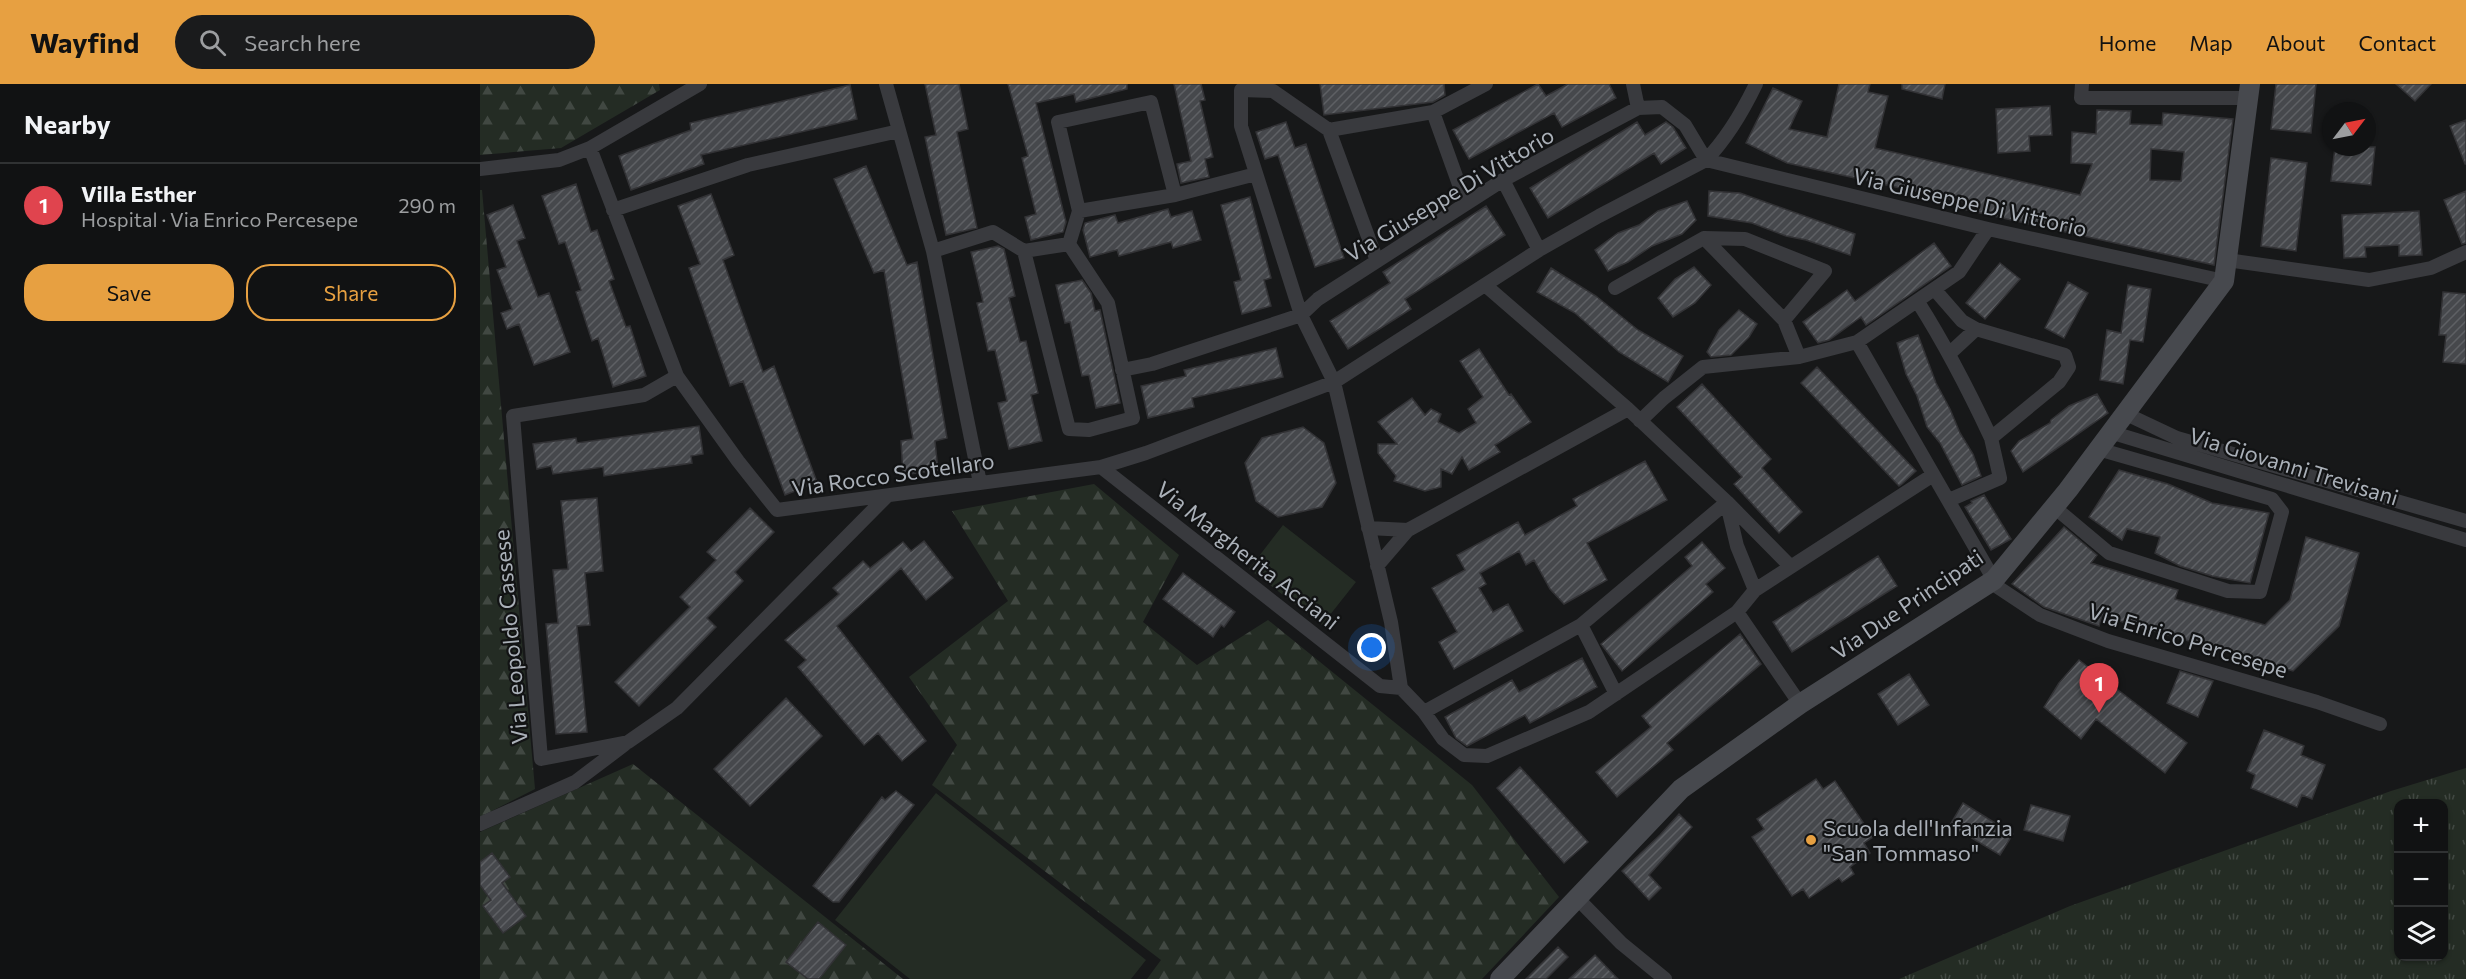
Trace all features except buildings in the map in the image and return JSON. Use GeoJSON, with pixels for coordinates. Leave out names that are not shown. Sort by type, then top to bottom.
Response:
{"type":"FeatureCollection","features":[{"type":"Feature","properties":{"kind":"street"},"geometry":{"type":"LineString","coordinates":[[480,169],[559,160],[590,148],[700,84]]}},
{"type":"Feature","properties":{"kind":"street"},"geometry":{"type":"LineString","coordinates":[[886,84],[933,251],[981,483]]}},
{"type":"Feature","properties":{"kind":"street"},"geometry":{"type":"LineString","coordinates":[[1329,130],[1433,112],[1486,84]]}},
{"type":"Feature","properties":{"kind":"street"},"geometry":{"type":"LineString","coordinates":[[1633,84],[1638,108],[1662,107],[1684,125],[1706,160]]}},
{"type":"Feature","properties":{"kind":"street"},"geometry":{"type":"LineString","coordinates":[[1756,84],[1744,109],[1719,147],[1706,160],[1599,216],[1539,250],[1485,285],[1628,409],[1727,502],[1790,566]]}},
{"type":"Feature","properties":{"kind":"street"},"geometry":{"type":"LineString","coordinates":[[2082,84],[2082,98],[2249,91]]}},
{"type":"Feature","properties":{"kind":"street"},"geometry":{"type":"LineString","coordinates":[[1377,261],[1329,130],[1273,91],[1241,90],[1240,126],[1300,315],[1334,382],[1391,622],[1401,688],[1424,712],[1443,739],[1464,755],[1486,756],[1589,712],[1737,612],[1755,590],[1933,475]]}},
{"type":"Feature","properties":{"kind":"street","name":"Via Due Principati"},"geometry":{"type":"LineString","coordinates":[[1500,979],[1681,789],[1800,704],[1992,581],[2054,507],[2224,281],[2249,91]]}},
{"type":"Feature","properties":{"kind":"street"},"geometry":{"type":"LineString","coordinates":[[1069,244],[1079,212],[1058,122],[1151,102],[1175,195]]}},
{"type":"Feature","properties":{"kind":"street","name":"Via Giuseppe Di Vittorio"},"geometry":{"type":"LineString","coordinates":[[1300,315],[1318,299],[1503,180],[1638,108]]}},
{"type":"Feature","properties":{"kind":"street"},"geometry":{"type":"LineString","coordinates":[[1433,112],[1466,204]]}},
{"type":"Feature","properties":{"kind":"street"},"geometry":{"type":"LineString","coordinates":[[613,210],[748,165],[899,131]]}},
{"type":"Feature","properties":{"kind":"street","name":"Via Rocco Scotellaro"},"geometry":{"type":"LineString","coordinates":[[590,148],[677,376],[738,461],[777,510],[1101,467],[1146,453],[1334,382],[1485,285]]}},
{"type":"Feature","properties":{"kind":"street","name":"Via Giuseppe Di Vittorio"},"geometry":{"type":"LineString","coordinates":[[1706,160],[1988,229],[2224,281]]}},
{"type":"Feature","properties":{"kind":"street"},"geometry":{"type":"LineString","coordinates":[[1079,212],[1175,195],[1256,174]]}},
{"type":"Feature","properties":{"kind":"street"},"geometry":{"type":"LineString","coordinates":[[1503,180],[1539,250]]}},
{"type":"Feature","properties":{"kind":"street"},"geometry":{"type":"LineString","coordinates":[[1640,421],[1702,367],[1799,357],[1857,342],[1959,272],[1988,229]]}},
{"type":"Feature","properties":{"kind":"street"},"geometry":{"type":"LineString","coordinates":[[933,251],[993,232],[1024,251],[1069,244]]}},
{"type":"Feature","properties":{"kind":"street"},"geometry":{"type":"LineString","coordinates":[[1704,238],[1784,321],[1799,357]]}},
{"type":"Feature","properties":{"kind":"street"},"geometry":{"type":"LineString","coordinates":[[1616,288],[1704,238],[1745,239],[1825,271],[1784,321]]}},
{"type":"Feature","properties":{"kind":"street"},"geometry":{"type":"LineString","coordinates":[[1024,251],[1070,429],[1089,430],[1133,418],[1108,303],[1069,244]]}},
{"type":"Feature","properties":{"kind":"street"},"geometry":{"type":"LineString","coordinates":[[2227,260],[2369,280],[2431,268],[2466,252]]}},
{"type":"Feature","properties":{"kind":"street"},"geometry":{"type":"LineString","coordinates":[[1935,290],[1962,321],[1976,328],[2066,355],[2069,368],[2059,382],[1991,438]]}},
{"type":"Feature","properties":{"kind":"street"},"geometry":{"type":"LineString","coordinates":[[1918,302],[1950,354],[1991,438],[2000,478],[1949,500]]}},
{"type":"Feature","properties":{"kind":"street"},"geometry":{"type":"LineString","coordinates":[[1122,370],[1152,364],[1300,315]]}},
{"type":"Feature","properties":{"kind":"street"},"geometry":{"type":"LineString","coordinates":[[1950,354],[1976,328]]}},
{"type":"Feature","properties":{"kind":"street"},"geometry":{"type":"LineString","coordinates":[[1857,342],[1949,500],[1992,581]]}},
{"type":"Feature","properties":{"kind":"street","name":"Via Leopoldo Cassese"},"geometry":{"type":"LineString","coordinates":[[677,376],[644,395],[513,416],[541,759],[628,742],[676,708],[887,496]]}},
{"type":"Feature","properties":{"kind":"street"},"geometry":{"type":"LineString","coordinates":[[1377,566],[1408,530],[1628,409]]}},
{"type":"Feature","properties":{"kind":"street","name":"Via Giovanni Trevisani"},"geometry":{"type":"LineString","coordinates":[[2124,413],[2176,438],[2466,521]]}},
{"type":"Feature","properties":{"kind":"street","name":"Via Giovanni Trevisani"},"geometry":{"type":"LineString","coordinates":[[2110,432],[2466,540]]}},
{"type":"Feature","properties":{"kind":"street"},"geometry":{"type":"LineString","coordinates":[[2054,507],[2109,553],[2228,591],[2260,592],[2282,512],[2272,499],[2098,449]]}},
{"type":"Feature","properties":{"kind":"street","name":"Via Margherita Acciani"},"geometry":{"type":"LineString","coordinates":[[1101,467],[1380,686],[1401,688]]}},
{"type":"Feature","properties":{"kind":"street"},"geometry":{"type":"LineString","coordinates":[[1727,502],[1737,546],[1755,590]]}},
{"type":"Feature","properties":{"kind":"street"},"geometry":{"type":"LineString","coordinates":[[1424,712],[1581,625],[1727,502]]}},
{"type":"Feature","properties":{"kind":"street"},"geometry":{"type":"LineString","coordinates":[[1368,528],[1408,530]]}},
{"type":"Feature","properties":{"kind":"street","name":"Via Enrico Percesepe"},"geometry":{"type":"LineString","coordinates":[[1992,581],[2040,615],[2109,641],[2318,702],[2380,724]]}},
{"type":"Feature","properties":{"kind":"street"},"geometry":{"type":"LineString","coordinates":[[1737,612],[1800,704]]}},
{"type":"Feature","properties":{"kind":"street"},"geometry":{"type":"LineString","coordinates":[[1581,625],[1616,694]]}},
{"type":"Feature","properties":{"kind":"street"},"geometry":{"type":"LineString","coordinates":[[480,824],[575,782],[628,742]]}},
{"type":"Feature","properties":{"kind":"street"},"geometry":{"type":"LineString","coordinates":[[1577,898],[1621,943],[1665,979]]}},
{"type":"Feature","properties":{"kind":"green space"},"geometry":{"type":"Polygon","coordinates":[[[480,84],[659,84],[660,90],[561,148],[480,155],[480,84]]]}},
{"type":"Feature","properties":{"kind":"green space"},"geometry":{"type":"Polygon","coordinates":[[[480,190],[482,190],[535,789],[480,817],[480,190]]]}},
{"type":"Feature","properties":{"kind":"green space"},"geometry":{"type":"Polygon","coordinates":[[[1094,484],[1179,555],[1143,622],[1197,665],[1268,620],[1472,785],[1559,897],[1482,979],[1147,979],[1161,960],[932,785],[957,745],[909,677],[1008,601],[952,511],[1094,484]]]}},
{"type":"Feature","properties":{"kind":"green space"},"geometry":{"type":"Polygon","coordinates":[[[1283,525],[1356,582],[1322,625],[1249,569],[1283,525]]]}},
{"type":"Feature","properties":{"kind":"green space"},"geometry":{"type":"Polygon","coordinates":[[[633,764],[903,979],[480,979],[480,832],[633,764]]]}},
{"type":"Feature","properties":{"kind":"green space"},"geometry":{"type":"Polygon","coordinates":[[[2466,768],[2466,979],[1899,979],[2070,906],[2391,791],[2466,768]]]}},
{"type":"Feature","properties":{"kind":"green space"},"geometry":{"type":"Polygon","coordinates":[[[936,793],[1146,960],[1131,979],[910,979],[835,920],[936,793]]]}},
{"type":"Feature","properties":{"kind":"place","name":"Villa Esther"},"geometry":{"type":"Point","coordinates":[2099,713]}},
{"type":"Feature","properties":{"kind":"place","name":"Scuola dell'Infanzia \"San Tommaso\""},"geometry":{"type":"Point","coordinates":[1811,840]}}]}
